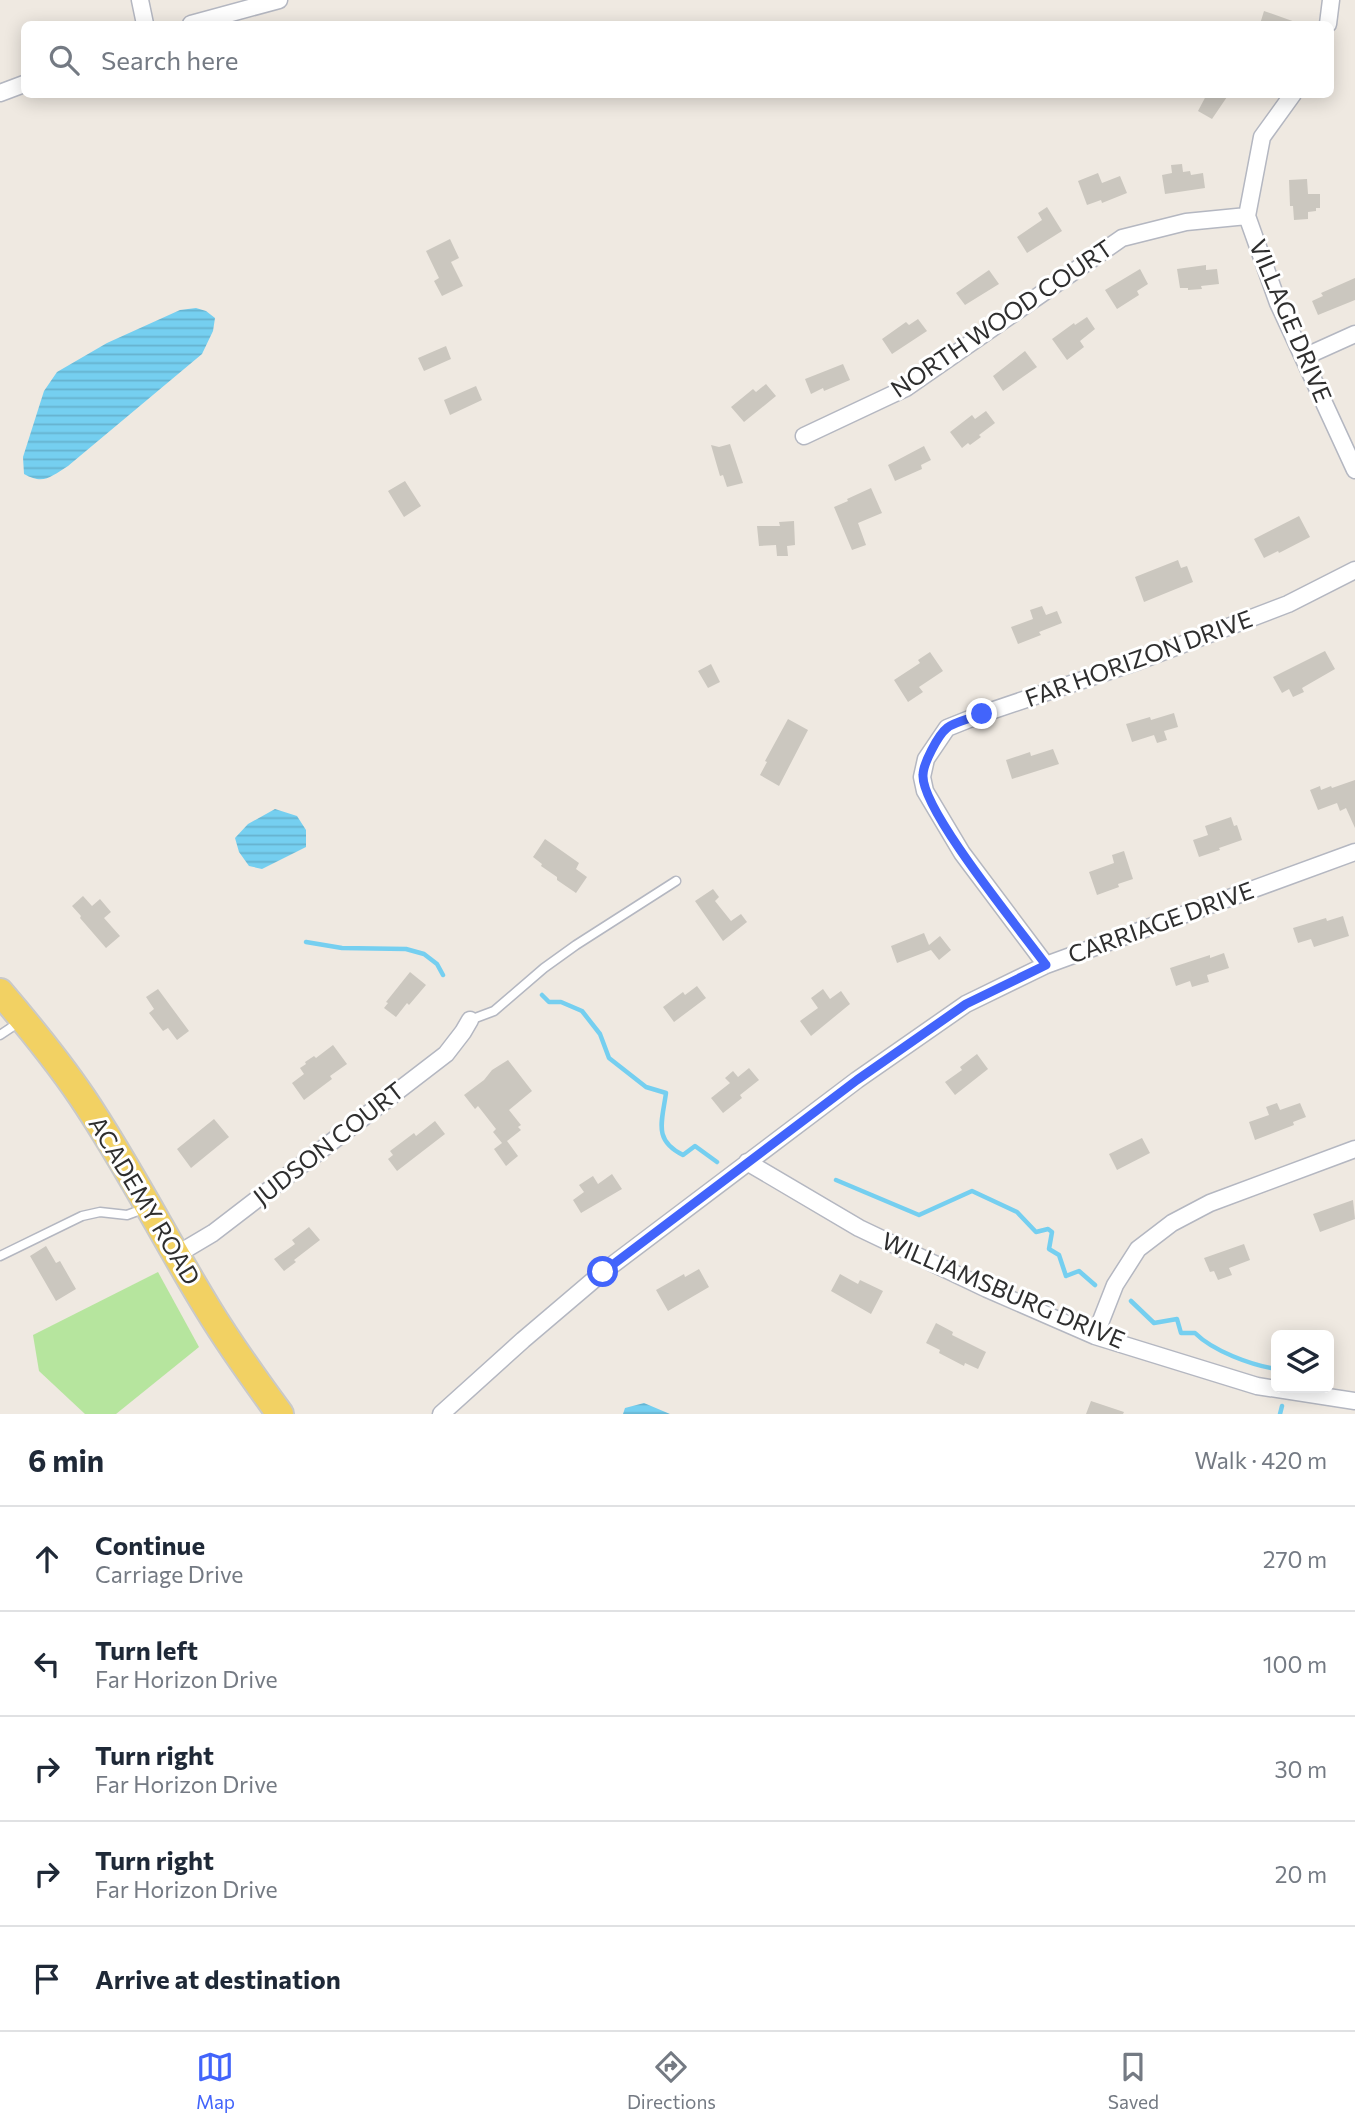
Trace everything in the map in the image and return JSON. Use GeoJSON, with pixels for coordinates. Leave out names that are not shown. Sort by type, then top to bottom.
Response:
{"type":"FeatureCollection","features":[{"type":"Feature","properties":{"kind":"main road","name":"ACADEMY ROAD"},"geometry":{"type":"LineString","coordinates":[[0,992],[82,1097],[236,1353],[281,1414]]}},
{"type":"Feature","properties":{"kind":"street"},"geometry":{"type":"LineString","coordinates":[[140,0],[144,21]]}},
{"type":"Feature","properties":{"kind":"street"},"geometry":{"type":"LineString","coordinates":[[202,21],[279,0]]}},
{"type":"Feature","properties":{"kind":"street"},"geometry":{"type":"LineString","coordinates":[[1328,21],[1331,0]]}},
{"type":"Feature","properties":{"kind":"street"},"geometry":{"type":"LineString","coordinates":[[0,93],[21,85]]}},
{"type":"Feature","properties":{"kind":"street","name":"VILLAGE DRIVE"},"geometry":{"type":"LineString","coordinates":[[1290,98],[1262,137],[1247,216],[1278,303],[1355,470]]}},
{"type":"Feature","properties":{"kind":"street","name":"NORTH WOOD COURT"},"geometry":{"type":"LineString","coordinates":[[804,436],[906,388],[1122,238],[1186,222],[1247,216]]}},
{"type":"Feature","properties":{"kind":"street"},"geometry":{"type":"LineString","coordinates":[[1304,357],[1355,334]]}},
{"type":"Feature","properties":{"kind":"street","name":"FAR HORIZON DRIVE"},"geometry":{"type":"LineString","coordinates":[[1046,965],[962,853],[925,791],[922,777],[926,759],[947,728],[1139,661],[1288,604],[1355,570]]}},
{"type":"Feature","properties":{"kind":"street","name":"CARRIAGE DRIVE"},"geometry":{"type":"LineString","coordinates":[[441,1414],[603,1272],[857,1080],[966,1004],[1046,965],[1355,852]]}},
{"type":"Feature","properties":{"kind":"street","name":"JUDSON COURT"},"geometry":{"type":"LineString","coordinates":[[176,1255],[213,1233],[446,1054],[470,1020]]}},
{"type":"Feature","properties":{"kind":"street"},"geometry":{"type":"LineString","coordinates":[[1095,1336],[1115,1285],[1138,1249],[1172,1223],[1210,1203],[1355,1149]]}},
{"type":"Feature","properties":{"kind":"street","name":"WILLIAMSBURG DRIVE"},"geometry":{"type":"LineString","coordinates":[[747,1162],[859,1228],[987,1289],[1095,1336],[1257,1387],[1355,1401]]}},
{"type":"Feature","properties":{"kind":"lane"},"geometry":{"type":"LineString","coordinates":[[470,1020],[494,1010],[576,944],[676,881]]}},
{"type":"Feature","properties":{"kind":"lane"},"geometry":{"type":"LineString","coordinates":[[0,1035],[23,1019]]}},
{"type":"Feature","properties":{"kind":"lane"},"geometry":{"type":"LineString","coordinates":[[0,1242],[3,1254],[82,1216],[100,1212],[127,1215],[149,1207]]}},
{"type":"Feature","properties":{"kind":"green space"},"geometry":{"type":"Polygon","coordinates":[[[158,1272],[199,1347],[116,1414],[85,1414],[39,1371],[33,1335],[158,1272]]]}},
{"type":"Feature","properties":{"kind":"water"},"geometry":{"type":"Polygon","coordinates":[[[196,308],[215,318],[213,331],[202,354],[68,466],[42,479],[24,474],[23,457],[44,391],[57,372],[107,343],[180,310],[196,308]]]}},
{"type":"Feature","properties":{"kind":"water"},"geometry":{"type":"Polygon","coordinates":[[[275,809],[297,816],[306,830],[306,847],[262,869],[249,866],[239,852],[235,838],[248,824],[275,809]]]}},
{"type":"Feature","properties":{"kind":"water"},"geometry":{"type":"Polygon","coordinates":[[[644,1403],[670,1414],[623,1414],[625,1408],[644,1403]]]}},
{"type":"Feature","properties":{"kind":"building"},"geometry":{"type":"Polygon","coordinates":[[[1264,11],[1292,21],[1261,21],[1264,11]]]}},
{"type":"Feature","properties":{"kind":"building"},"geometry":{"type":"Polygon","coordinates":[[[1205,98],[1226,98],[1212,119],[1198,111],[1205,98]]]}},
{"type":"Feature","properties":{"kind":"building"},"geometry":{"type":"Polygon","coordinates":[[[1182,164],[1183,172],[1190,171],[1191,175],[1203,173],[1205,188],[1165,194],[1162,175],[1172,173],[1171,165],[1182,164]]]}},
{"type":"Feature","properties":{"kind":"building"},"geometry":{"type":"Polygon","coordinates":[[[1098,173],[1102,183],[1120,176],[1127,193],[1102,203],[1101,200],[1087,205],[1078,181],[1098,173]]]}},
{"type":"Feature","properties":{"kind":"building"},"geometry":{"type":"Polygon","coordinates":[[[1307,179],[1308,194],[1320,194],[1320,208],[1308,212],[1308,219],[1294,220],[1293,206],[1290,206],[1289,180],[1307,179]]]}},
{"type":"Feature","properties":{"kind":"building"},"geometry":{"type":"Polygon","coordinates":[[[1047,207],[1062,231],[1027,253],[1017,237],[1042,220],[1038,213],[1047,207]]]}},
{"type":"Feature","properties":{"kind":"building"},"geometry":{"type":"Polygon","coordinates":[[[450,239],[459,258],[451,262],[463,286],[442,296],[434,281],[439,278],[426,251],[450,239]]]}},
{"type":"Feature","properties":{"kind":"building"},"geometry":{"type":"Polygon","coordinates":[[[1206,265],[1206,270],[1217,269],[1219,284],[1201,286],[1202,289],[1180,288],[1177,269],[1206,265]]]}},
{"type":"Feature","properties":{"kind":"building"},"geometry":{"type":"Polygon","coordinates":[[[1140,269],[1148,284],[1137,291],[1139,295],[1117,309],[1105,290],[1140,269]]]}},
{"type":"Feature","properties":{"kind":"building"},"geometry":{"type":"Polygon","coordinates":[[[989,270],[999,284],[965,305],[956,293],[989,270]]]}},
{"type":"Feature","properties":{"kind":"building"},"geometry":{"type":"Polygon","coordinates":[[[1355,278],[1355,300],[1318,315],[1312,301],[1323,296],[1321,293],[1355,278]]]}},
{"type":"Feature","properties":{"kind":"building"},"geometry":{"type":"Polygon","coordinates":[[[1087,317],[1095,329],[1080,341],[1084,347],[1067,360],[1052,339],[1087,317]]]}},
{"type":"Feature","properties":{"kind":"building"},"geometry":{"type":"Polygon","coordinates":[[[918,319],[927,331],[892,354],[882,339],[906,322],[909,325],[918,319]]]}},
{"type":"Feature","properties":{"kind":"building"},"geometry":{"type":"Polygon","coordinates":[[[446,346],[451,359],[424,371],[418,358],[446,346]]]}},
{"type":"Feature","properties":{"kind":"building"},"geometry":{"type":"Polygon","coordinates":[[[1025,351],[1037,367],[1003,391],[993,376],[1025,351]]]}},
{"type":"Feature","properties":{"kind":"building"},"geometry":{"type":"Polygon","coordinates":[[[843,364],[850,380],[811,394],[805,379],[843,364]]]}},
{"type":"Feature","properties":{"kind":"building"},"geometry":{"type":"Polygon","coordinates":[[[766,384],[776,396],[744,422],[731,407],[753,389],[756,392],[766,384]]]}},
{"type":"Feature","properties":{"kind":"building"},"geometry":{"type":"Polygon","coordinates":[[[476,386],[482,400],[450,415],[444,400],[476,386]]]}},
{"type":"Feature","properties":{"kind":"building"},"geometry":{"type":"Polygon","coordinates":[[[986,411],[995,423],[979,435],[981,437],[962,448],[950,432],[972,415],[975,419],[986,411]]]}},
{"type":"Feature","properties":{"kind":"building"},"geometry":{"type":"Polygon","coordinates":[[[730,444],[743,483],[727,487],[723,475],[720,476],[711,445],[719,447],[730,444]]]}},
{"type":"Feature","properties":{"kind":"building"},"geometry":{"type":"Polygon","coordinates":[[[924,446],[931,460],[921,465],[922,469],[895,481],[888,465],[924,446]]]}},
{"type":"Feature","properties":{"kind":"building"},"geometry":{"type":"Polygon","coordinates":[[[405,481],[421,506],[404,517],[388,491],[405,481]]]}},
{"type":"Feature","properties":{"kind":"building"},"geometry":{"type":"Polygon","coordinates":[[[871,488],[882,513],[858,523],[866,545],[852,550],[834,507],[871,488]]]}},
{"type":"Feature","properties":{"kind":"building"},"geometry":{"type":"Polygon","coordinates":[[[1299,516],[1310,537],[1264,558],[1254,539],[1299,516]]]}},
{"type":"Feature","properties":{"kind":"building"},"geometry":{"type":"Polygon","coordinates":[[[794,521],[795,545],[787,546],[788,556],[777,556],[776,545],[759,546],[757,526],[780,526],[779,522],[794,521]]]}},
{"type":"Feature","properties":{"kind":"building"},"geometry":{"type":"Polygon","coordinates":[[[1178,560],[1181,568],[1187,566],[1193,582],[1144,602],[1135,577],[1178,560]]]}},
{"type":"Feature","properties":{"kind":"building"},"geometry":{"type":"Polygon","coordinates":[[[1042,606],[1046,615],[1057,611],[1062,623],[1018,644],[1011,627],[1033,619],[1030,610],[1042,606]]]}},
{"type":"Feature","properties":{"kind":"building"},"geometry":{"type":"Polygon","coordinates":[[[1325,651],[1335,669],[1302,688],[1304,692],[1293,697],[1289,689],[1282,693],[1273,677],[1325,651]]]}},
{"type":"Feature","properties":{"kind":"building"},"geometry":{"type":"Polygon","coordinates":[[[930,652],[943,671],[919,687],[923,692],[908,702],[894,680],[920,663],[918,660],[930,652]]]}},
{"type":"Feature","properties":{"kind":"building"},"geometry":{"type":"Polygon","coordinates":[[[711,664],[720,682],[708,688],[698,671],[711,664]]]}},
{"type":"Feature","properties":{"kind":"building"},"geometry":{"type":"Polygon","coordinates":[[[1174,713],[1178,727],[1164,731],[1167,740],[1157,743],[1154,735],[1132,742],[1126,724],[1174,713]]]}},
{"type":"Feature","properties":{"kind":"building"},"geometry":{"type":"Polygon","coordinates":[[[788,719],[808,730],[779,786],[760,775],[788,719]]]}},
{"type":"Feature","properties":{"kind":"building"},"geometry":{"type":"Polygon","coordinates":[[[1053,749],[1059,764],[1012,779],[1006,760],[1030,752],[1031,756],[1053,749]]]}},
{"type":"Feature","properties":{"kind":"building"},"geometry":{"type":"Polygon","coordinates":[[[1355,780],[1355,828],[1346,808],[1340,811],[1337,803],[1318,810],[1310,790],[1320,786],[1321,790],[1331,786],[1332,788],[1355,780]]]}},
{"type":"Feature","properties":{"kind":"building"},"geometry":{"type":"Polygon","coordinates":[[[1231,817],[1242,840],[1199,857],[1193,840],[1208,835],[1205,826],[1231,817]]]}},
{"type":"Feature","properties":{"kind":"building"},"geometry":{"type":"Polygon","coordinates":[[[545,839],[579,863],[576,869],[587,877],[576,893],[557,880],[557,877],[533,857],[545,839]]]}},
{"type":"Feature","properties":{"kind":"building"},"geometry":{"type":"Polygon","coordinates":[[[1124,851],[1133,879],[1097,895],[1089,872],[1114,863],[1112,855],[1124,851]]]}},
{"type":"Feature","properties":{"kind":"building"},"geometry":{"type":"Polygon","coordinates":[[[713,889],[719,897],[715,901],[731,921],[741,914],[747,922],[723,941],[695,901],[713,889]]]}},
{"type":"Feature","properties":{"kind":"building"},"geometry":{"type":"Polygon","coordinates":[[[83,896],[92,906],[100,899],[111,912],[104,918],[120,936],[106,948],[72,906],[83,896]]]}},
{"type":"Feature","properties":{"kind":"building"},"geometry":{"type":"Polygon","coordinates":[[[1343,916],[1349,936],[1314,947],[1311,939],[1298,943],[1293,928],[1343,916]]]}},
{"type":"Feature","properties":{"kind":"building"},"geometry":{"type":"Polygon","coordinates":[[[924,933],[929,945],[940,936],[951,950],[939,960],[931,950],[897,963],[891,946],[924,933]]]}},
{"type":"Feature","properties":{"kind":"building"},"geometry":{"type":"Polygon","coordinates":[[[1224,953],[1229,968],[1207,975],[1209,982],[1192,987],[1190,981],[1176,986],[1170,968],[1224,953]]]}},
{"type":"Feature","properties":{"kind":"building"},"geometry":{"type":"Polygon","coordinates":[[[410,972],[426,985],[396,1017],[384,1008],[410,972]]]}},
{"type":"Feature","properties":{"kind":"building"},"geometry":{"type":"Polygon","coordinates":[[[697,986],[706,998],[674,1022],[663,1007],[683,992],[685,995],[697,986]]]}},
{"type":"Feature","properties":{"kind":"building"},"geometry":{"type":"Polygon","coordinates":[[[158,989],[189,1031],[177,1040],[168,1028],[163,1031],[149,1013],[154,1009],[146,997],[158,989]]]}},
{"type":"Feature","properties":{"kind":"building"},"geometry":{"type":"Polygon","coordinates":[[[823,989],[830,999],[841,991],[850,1004],[811,1036],[800,1021],[818,1008],[811,998],[823,989]]]}},
{"type":"Feature","properties":{"kind":"building"},"geometry":{"type":"Polygon","coordinates":[[[333,1045],[347,1064],[304,1100],[292,1083],[304,1074],[300,1068],[305,1062],[314,1056],[316,1058],[333,1045]]]}},
{"type":"Feature","properties":{"kind":"building"},"geometry":{"type":"Polygon","coordinates":[[[977,1054],[988,1069],[955,1095],[945,1082],[962,1070],[960,1067],[977,1054]]]}},
{"type":"Feature","properties":{"kind":"building"},"geometry":{"type":"Polygon","coordinates":[[[508,1060],[532,1091],[509,1110],[521,1125],[518,1127],[521,1130],[507,1141],[518,1156],[506,1166],[494,1149],[502,1143],[493,1132],[496,1129],[478,1106],[475,1109],[464,1095],[484,1080],[492,1070],[508,1060]]]}},
{"type":"Feature","properties":{"kind":"building"},"geometry":{"type":"Polygon","coordinates":[[[749,1068],[759,1080],[723,1113],[711,1098],[730,1083],[725,1078],[733,1071],[738,1077],[749,1068]]]}},
{"type":"Feature","properties":{"kind":"building"},"geometry":{"type":"Polygon","coordinates":[[[1277,1103],[1280,1110],[1300,1103],[1306,1117],[1293,1122],[1294,1125],[1255,1140],[1249,1122],[1269,1115],[1266,1107],[1277,1103]]]}},
{"type":"Feature","properties":{"kind":"building"},"geometry":{"type":"Polygon","coordinates":[[[214,1119],[229,1137],[191,1168],[177,1149],[214,1119]]]}},
{"type":"Feature","properties":{"kind":"building"},"geometry":{"type":"Polygon","coordinates":[[[435,1121],[445,1134],[397,1171],[388,1159],[393,1155],[390,1151],[435,1121]]]}},
{"type":"Feature","properties":{"kind":"building"},"geometry":{"type":"Polygon","coordinates":[[[1142,1138],[1150,1153],[1117,1170],[1109,1154],[1142,1138]]]}},
{"type":"Feature","properties":{"kind":"building"},"geometry":{"type":"Polygon","coordinates":[[[612,1174],[622,1189],[581,1213],[573,1200],[584,1192],[579,1185],[593,1176],[598,1184],[612,1174]]]}},
{"type":"Feature","properties":{"kind":"building"},"geometry":{"type":"Polygon","coordinates":[[[1353,1200],[1355,1219],[1320,1232],[1313,1214],[1353,1200]]]}},
{"type":"Feature","properties":{"kind":"building"},"geometry":{"type":"Polygon","coordinates":[[[309,1227],[320,1240],[284,1271],[274,1259],[295,1244],[292,1240],[309,1227]]]}},
{"type":"Feature","properties":{"kind":"building"},"geometry":{"type":"Polygon","coordinates":[[[1244,1244],[1250,1260],[1229,1268],[1232,1275],[1218,1280],[1214,1271],[1210,1272],[1204,1258],[1244,1244]]]}},
{"type":"Feature","properties":{"kind":"building"},"geometry":{"type":"Polygon","coordinates":[[[46,1246],[56,1263],[60,1261],[76,1289],[56,1301],[30,1256],[46,1246]]]}},
{"type":"Feature","properties":{"kind":"building"},"geometry":{"type":"Polygon","coordinates":[[[699,1269],[709,1287],[668,1311],[656,1290],[699,1269]]]}},
{"type":"Feature","properties":{"kind":"building"},"geometry":{"type":"Polygon","coordinates":[[[840,1274],[858,1284],[860,1280],[883,1291],[871,1314],[831,1291],[840,1274]]]}},
{"type":"Feature","properties":{"kind":"building"},"geometry":{"type":"Polygon","coordinates":[[[936,1323],[953,1332],[952,1335],[986,1352],[978,1369],[965,1363],[964,1366],[926,1343],[936,1323]]]}},
{"type":"Feature","properties":{"kind":"building"},"geometry":{"type":"Polygon","coordinates":[[[1091,1401],[1124,1412],[1086,1414],[1091,1401]]]}},
{"type":"Feature","properties":{"kind":"waterway"},"geometry":{"type":"LineString","coordinates":[[306,942],[342,948],[406,949],[424,954],[437,964],[443,975]]}},
{"type":"Feature","properties":{"kind":"waterway"},"geometry":{"type":"LineString","coordinates":[[542,995],[549,1002],[561,1002],[582,1011],[600,1034],[609,1058],[646,1087],[666,1093],[662,1129],[663,1136],[673,1149],[683,1155],[695,1146],[717,1162]]}},
{"type":"Feature","properties":{"kind":"waterway"},"geometry":{"type":"LineString","coordinates":[[836,1180],[919,1215],[972,1191],[1017,1212],[1036,1232],[1048,1229],[1052,1232],[1049,1249],[1059,1255],[1066,1276],[1079,1271],[1095,1285]]}},
{"type":"Feature","properties":{"kind":"waterway"},"geometry":{"type":"LineString","coordinates":[[1131,1301],[1154,1323],[1177,1319],[1181,1333],[1195,1333],[1212,1346],[1233,1356],[1271,1368]]}},
{"type":"Feature","properties":{"kind":"waterway"},"geometry":{"type":"LineString","coordinates":[[1280,1414],[1282,1406]]}},
{"type":"Feature","properties":{"kind":"route"},"geometry":{"type":"LineString","coordinates":[[603,1272],[857,1080],[966,1004],[1046,965],[962,853],[925,791],[922,777],[926,759],[947,728],[982,714]]}}]}
